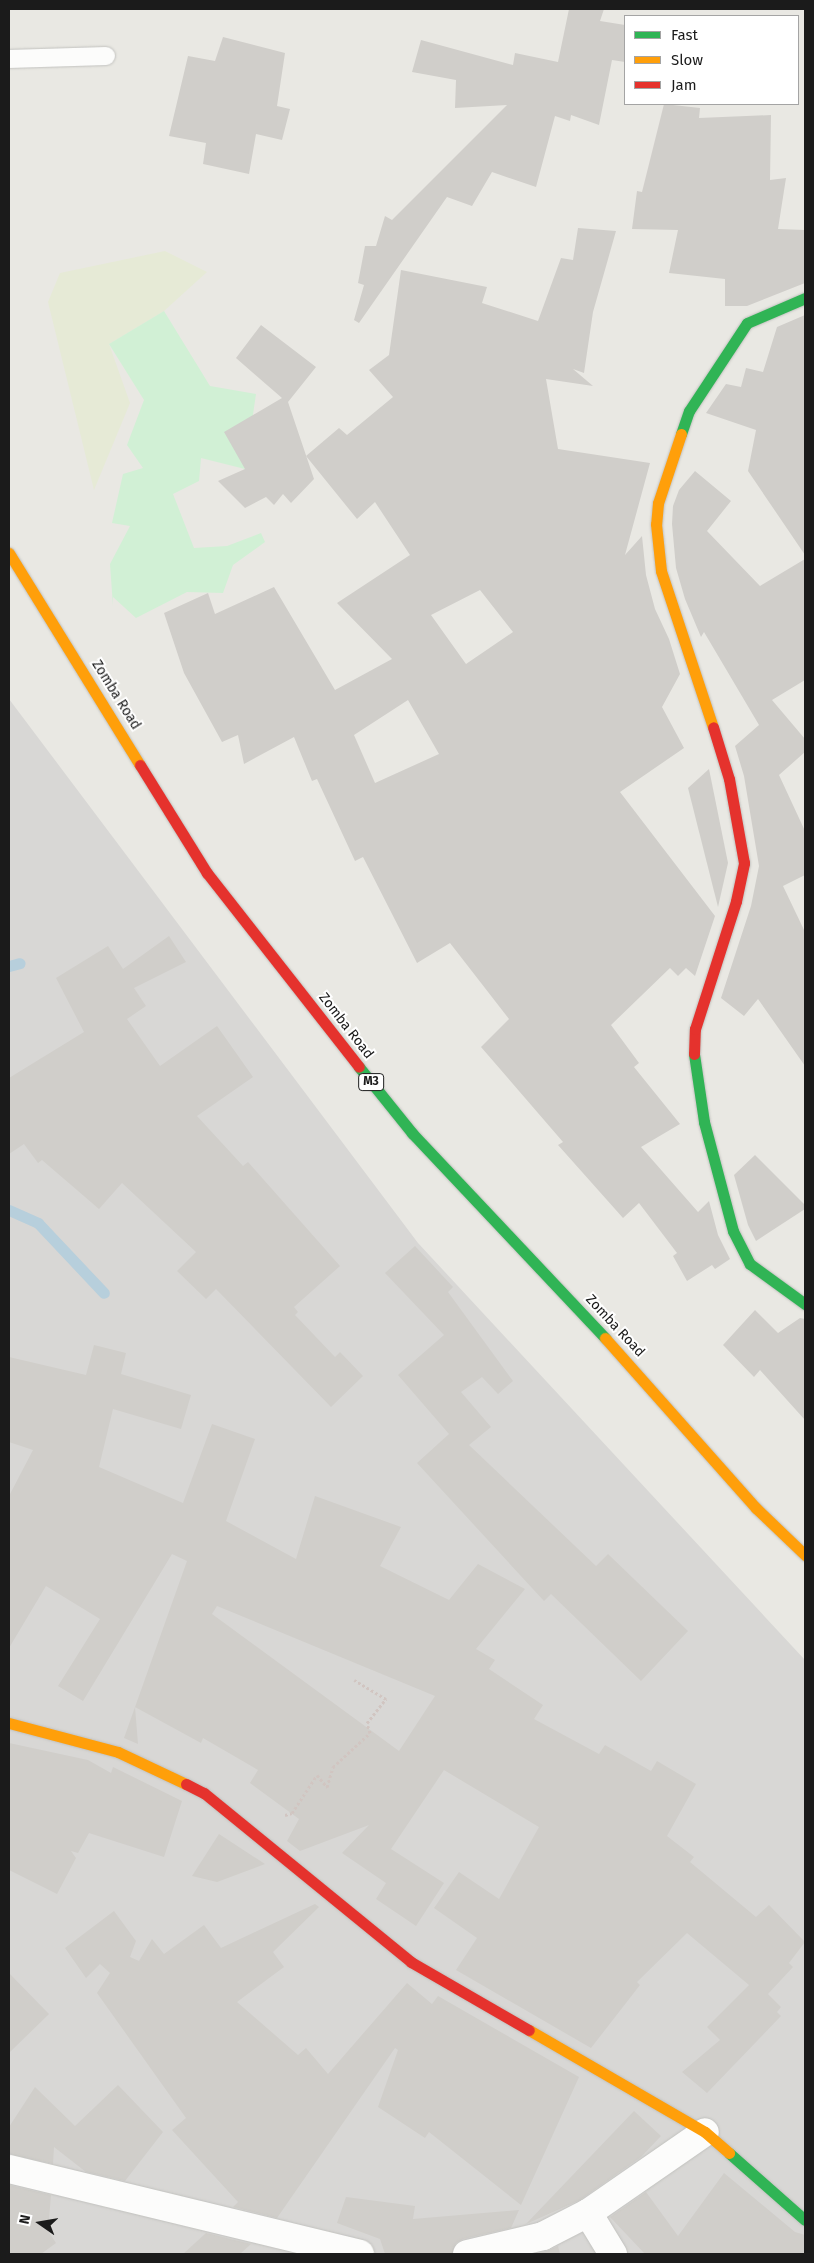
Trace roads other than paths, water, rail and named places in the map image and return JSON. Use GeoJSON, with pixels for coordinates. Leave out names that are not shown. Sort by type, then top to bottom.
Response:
{"type":"FeatureCollection","features":[{"type":"Feature","properties":{"kind":"main road"},"geometry":{"type":"LineString","coordinates":[[805,298],[747,323],[689,410],[658,503],[656,524],[662,571],[670,605],[684,633],[729,779],[744,863],[736,901],[695,1029],[694,1064],[704,1122],[733,1231],[750,1264],[805,1304]]}},
{"type":"Feature","properties":{"kind":"main road","name":"Zomba Road"},"geometry":{"type":"LineString","coordinates":[[9,553],[207,873],[336,1038],[412,1133],[651,1387],[756,1508],[805,1555]]}},
{"type":"Feature","properties":{"kind":"main road"},"geometry":{"type":"LineString","coordinates":[[9,1722],[118,1752],[204,1793],[411,1962],[705,2132],[805,2220]]}},
{"type":"Feature","properties":{"kind":"street"},"geometry":{"type":"LineString","coordinates":[[467,2254],[543,2236],[588,2213],[705,2132]]}},
{"type":"Feature","properties":{"kind":"street"},"geometry":{"type":"LineString","coordinates":[[9,2169],[360,2254]]}},
{"type":"Feature","properties":{"kind":"street"},"geometry":{"type":"LineString","coordinates":[[588,2213],[613,2254]]}},
{"type":"Feature","properties":{"kind":"lane"},"geometry":{"type":"LineString","coordinates":[[9,59],[106,56]]}},
{"type":"Feature","properties":{"kind":"waterway"},"geometry":{"type":"LineString","coordinates":[[9,966],[20,963]]}},
{"type":"Feature","properties":{"kind":"waterway"},"geometry":{"type":"LineString","coordinates":[[9,1210],[38,1223],[104,1293]]}}]}
